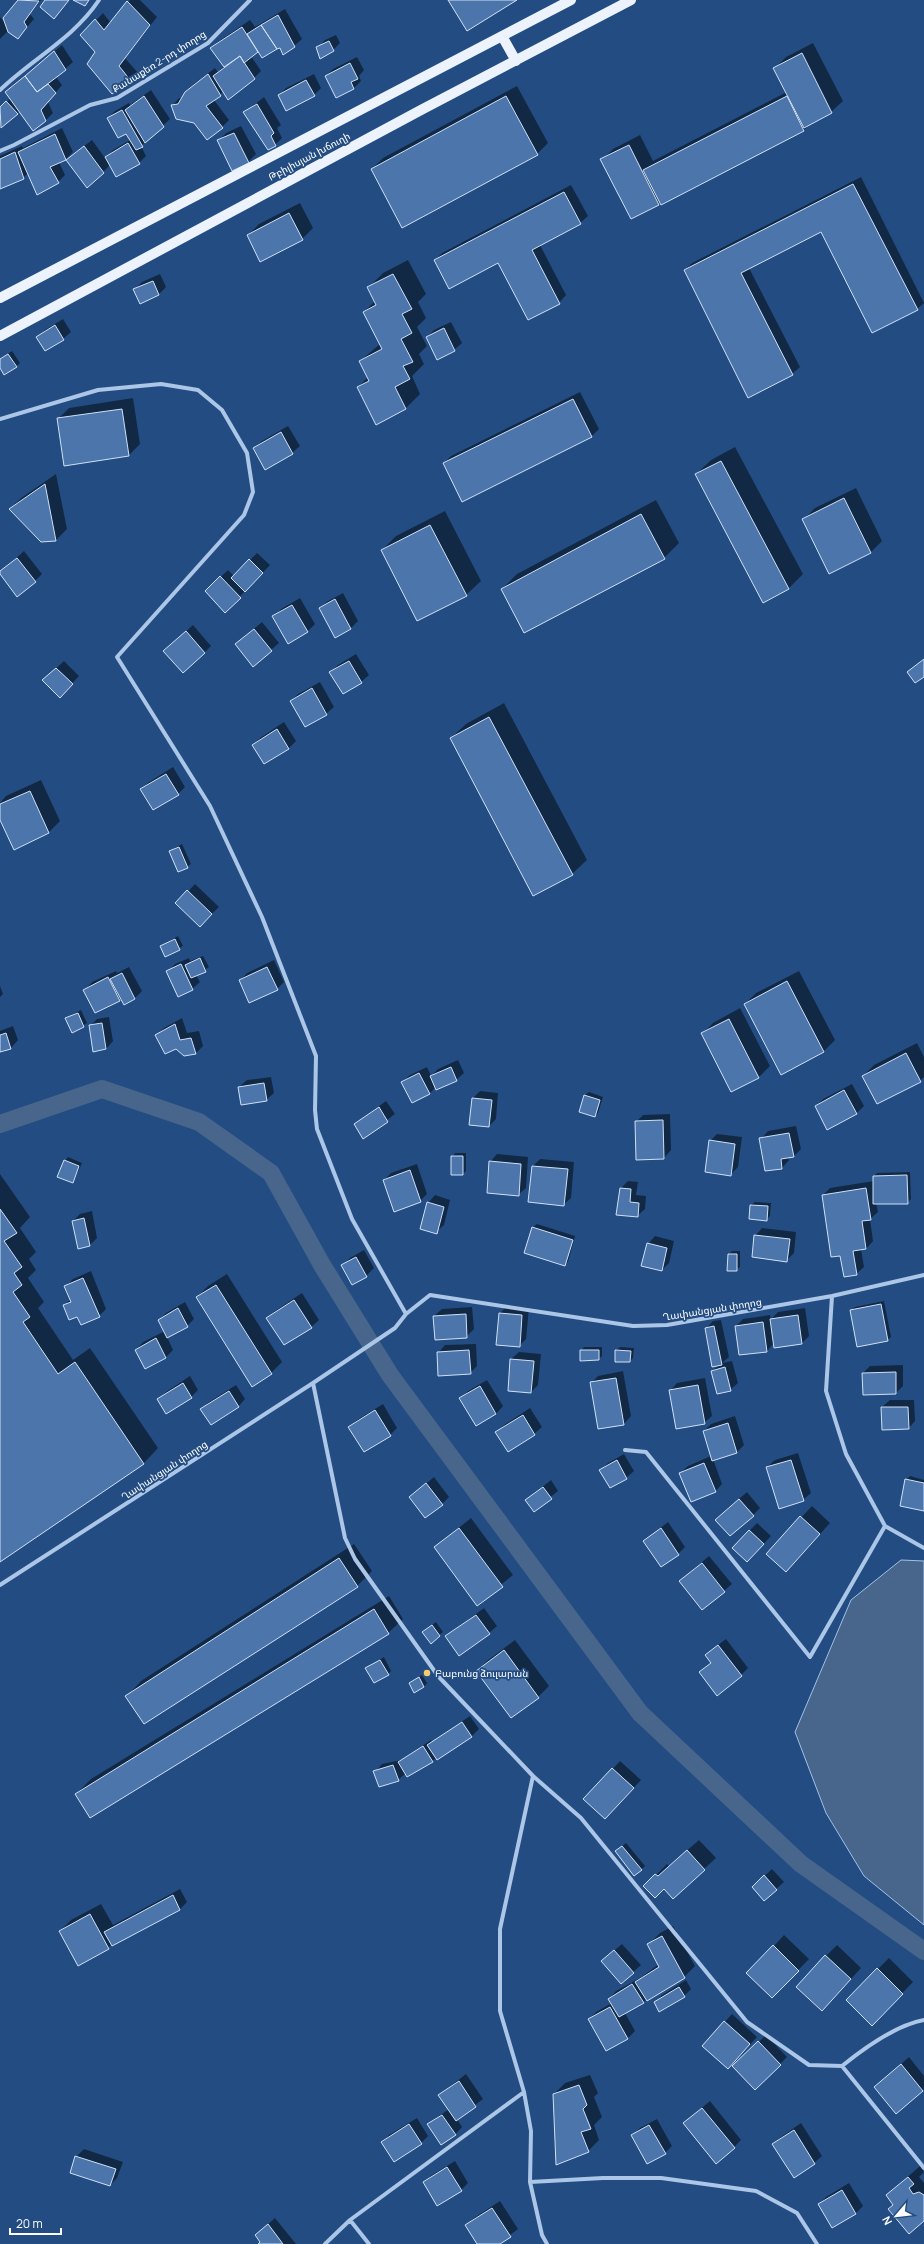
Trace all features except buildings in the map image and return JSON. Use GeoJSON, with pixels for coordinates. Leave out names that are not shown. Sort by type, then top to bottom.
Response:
{"type":"FeatureCollection","features":[{"type":"Feature","properties":{"kind":"main road","name":"Թբիլիսյան խճուղի"},"geometry":{"type":"LineString","coordinates":[[0,298],[571,0]]}},
{"type":"Feature","properties":{"kind":"main road","name":"Թբիլիսյան խճուղի"},"geometry":{"type":"LineString","coordinates":[[0,336],[631,0]]}},
{"type":"Feature","properties":{"kind":"main road"},"geometry":{"type":"LineString","coordinates":[[502,36],[516,61]]}},
{"type":"Feature","properties":{"kind":"street"},"geometry":{"type":"LineString","coordinates":[[0,90],[82,23],[99,0]]}},
{"type":"Feature","properties":{"kind":"street","name":"Քանաքեռ 2-րդ փողոց"},"geometry":{"type":"LineString","coordinates":[[0,151],[90,105],[117,98],[208,43],[250,0]]}},
{"type":"Feature","properties":{"kind":"street"},"geometry":{"type":"LineString","coordinates":[[0,419],[98,390],[161,384],[198,390],[222,410],[247,453],[253,492],[244,515],[118,657],[210,806],[262,917],[316,1056],[314,1110],[317,1129],[352,1219],[406,1314]]}},
{"type":"Feature","properties":{"kind":"street","name":"Ղափանցյան փողոց"},"geometry":{"type":"LineString","coordinates":[[0,1585],[313,1383],[395,1328],[406,1314],[430,1295],[633,1326],[667,1325],[832,1296],[924,1275]]}},
{"type":"Feature","properties":{"kind":"street"},"geometry":{"type":"LineString","coordinates":[[832,1296],[826,1391],[846,1454],[885,1526],[924,1548]]}},
{"type":"Feature","properties":{"kind":"street"},"geometry":{"type":"LineString","coordinates":[[313,1383],[344,1538],[356,1559],[438,1676],[533,1776],[581,1818],[747,2022],[809,2065],[842,2066],[860,2052],[914,2022],[924,2020]]}},
{"type":"Feature","properties":{"kind":"street"},"geometry":{"type":"LineString","coordinates":[[625,1450],[646,1452],[810,1657],[885,1526]]}},
{"type":"Feature","properties":{"kind":"street"},"geometry":{"type":"LineString","coordinates":[[533,1776],[500,1929],[500,2011],[524,2092],[531,2131],[530,2182],[542,2235],[547,2244]]}},
{"type":"Feature","properties":{"kind":"street"},"geometry":{"type":"LineString","coordinates":[[842,2066],[924,2168]]}},
{"type":"Feature","properties":{"kind":"street"},"geometry":{"type":"LineString","coordinates":[[325,2244],[350,2220],[524,2092]]}},
{"type":"Feature","properties":{"kind":"street"},"geometry":{"type":"LineString","coordinates":[[530,2182],[603,2178],[661,2178],[756,2191],[796,2213],[817,2244]]}},
{"type":"Feature","properties":{"kind":"street"},"geometry":{"type":"LineString","coordinates":[[350,2220],[369,2244]]}},
{"type":"Feature","properties":{"kind":"water"},"geometry":{"type":"Polygon","coordinates":[[[901,1560],[924,1561],[924,1925],[864,1876],[826,1813],[795,1732],[851,1600],[901,1560]]]}},
{"type":"Feature","properties":{"kind":"waterway"},"geometry":{"type":"LineString","coordinates":[[0,1124],[102,1089],[199,1122],[271,1173],[322,1265],[390,1375],[640,1713],[801,1864],[924,1951]]}},
{"type":"Feature","properties":{"kind":"place","name":"Բաբունց ձուլարան"},"geometry":{"type":"Point","coordinates":[427,1673]}}]}
